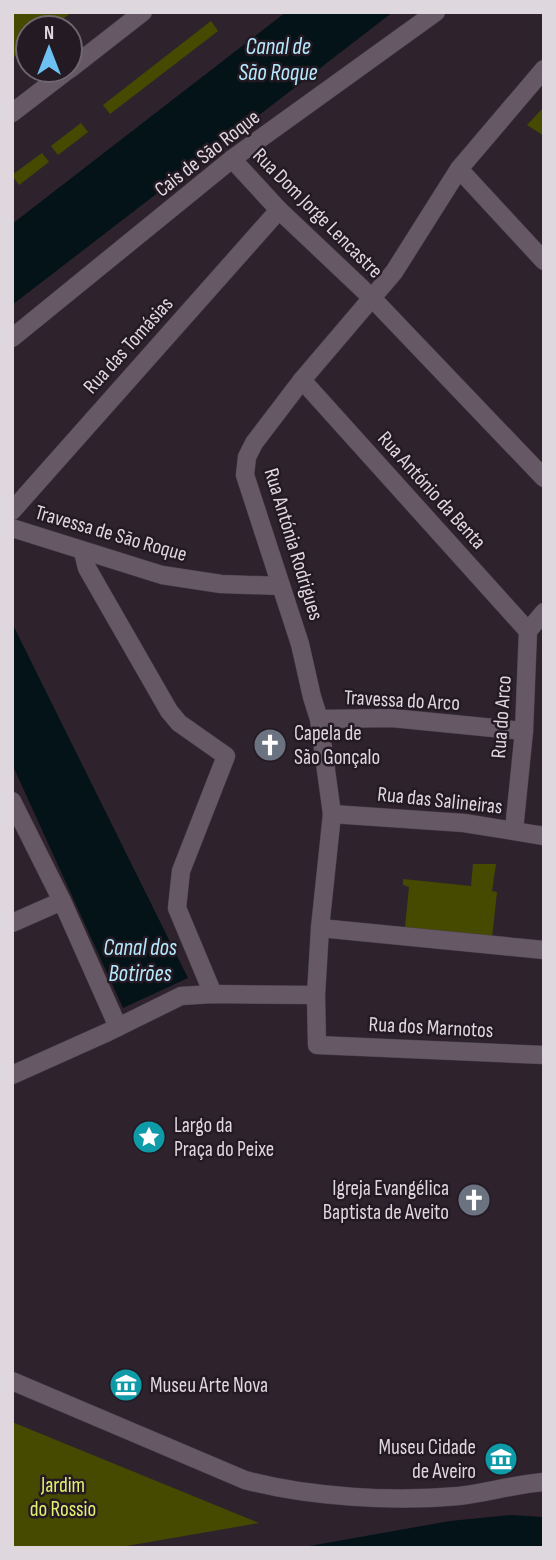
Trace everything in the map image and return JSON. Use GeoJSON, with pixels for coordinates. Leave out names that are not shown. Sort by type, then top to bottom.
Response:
{"type":"FeatureCollection","features":[{"type":"Feature","properties":{"kind":"street"},"geometry":{"type":"LineString","coordinates":[[84,57],[143,12]]}},
{"type":"Feature","properties":{"kind":"street","name":"Cais de São Roque"},"geometry":{"type":"LineString","coordinates":[[12,338],[232,159],[436,12]]}},
{"type":"Feature","properties":{"kind":"street","name":"Rua Antónia Rodrigues"},"geometry":{"type":"LineString","coordinates":[[317,1045],[316,995],[320,928],[332,814],[319,719],[300,644],[245,475],[247,457],[254,443],[302,380],[394,272],[459,169],[544,69]]}},
{"type":"Feature","properties":{"kind":"street"},"geometry":{"type":"LineString","coordinates":[[12,113],[50,84]]}},
{"type":"Feature","properties":{"kind":"street","name":"Rua Dom Jorge Lencastre"},"geometry":{"type":"LineString","coordinates":[[232,159],[278,210],[372,298],[544,478]]}},
{"type":"Feature","properties":{"kind":"street"},"geometry":{"type":"LineString","coordinates":[[459,169],[544,261]]}},
{"type":"Feature","properties":{"kind":"street","name":"Rua das Tomásias"},"geometry":{"type":"LineString","coordinates":[[12,511],[278,210]]}},
{"type":"Feature","properties":{"kind":"street","name":"Rua António da Benta"},"geometry":{"type":"LineString","coordinates":[[302,380],[528,631]]}},
{"type":"Feature","properties":{"kind":"street","name":"Travessa de São Roque"},"geometry":{"type":"LineString","coordinates":[[12,528],[162,575],[221,584],[281,586]]}},
{"type":"Feature","properties":{"kind":"street"},"geometry":{"type":"LineString","coordinates":[[83,552],[87,568],[169,711],[179,723],[226,756],[181,871],[177,908],[213,993]]}},
{"type":"Feature","properties":{"kind":"street"},"geometry":{"type":"LineString","coordinates":[[528,631],[544,612]]}},
{"type":"Feature","properties":{"kind":"street","name":"Rua do Arco"},"geometry":{"type":"LineString","coordinates":[[514,831],[524,731],[528,631]]}},
{"type":"Feature","properties":{"kind":"street","name":"Travessa do Arco"},"geometry":{"type":"LineString","coordinates":[[319,719],[392,719],[524,731]]}},
{"type":"Feature","properties":{"kind":"street"},"geometry":{"type":"LineString","coordinates":[[12,801],[62,901],[113,1029]]}},
{"type":"Feature","properties":{"kind":"street","name":"Rua das Salineiras"},"geometry":{"type":"LineString","coordinates":[[332,814],[464,823],[544,836]]}},
{"type":"Feature","properties":{"kind":"street"},"geometry":{"type":"LineString","coordinates":[[12,923],[62,901]]}},
{"type":"Feature","properties":{"kind":"street"},"geometry":{"type":"LineString","coordinates":[[320,928],[544,950]]}},
{"type":"Feature","properties":{"kind":"street"},"geometry":{"type":"LineString","coordinates":[[13,1071],[113,1029],[181,996],[213,993],[316,995]]}},
{"type":"Feature","properties":{"kind":"street","name":"Rua dos Marnotos"},"geometry":{"type":"LineString","coordinates":[[317,1045],[544,1055]]}},
{"type":"Feature","properties":{"kind":"street"},"geometry":{"type":"LineString","coordinates":[[12,1381],[245,1480],[277,1488],[384,1498],[459,1496],[544,1482]]}},
{"type":"Feature","properties":{"kind":"green space"},"geometry":{"type":"Polygon","coordinates":[[[12,12],[72,12],[14,14],[12,58],[12,12]]]}},
{"type":"Feature","properties":{"kind":"green space"},"geometry":{"type":"Polygon","coordinates":[[[211,21],[218,31],[110,114],[103,105],[211,21]]]}},
{"type":"Feature","properties":{"kind":"green space"},"geometry":{"type":"Polygon","coordinates":[[[544,107],[544,136],[527,125],[544,107]]]}},
{"type":"Feature","properties":{"kind":"green space"},"geometry":{"type":"Polygon","coordinates":[[[81,123],[88,132],[58,155],[51,146],[81,123]]]}},
{"type":"Feature","properties":{"kind":"green space"},"geometry":{"type":"Polygon","coordinates":[[[42,153],[49,162],[19,185],[12,175],[42,153]]]}},
{"type":"Feature","properties":{"kind":"green space"},"geometry":{"type":"Polygon","coordinates":[[[473,864],[496,864],[492,891],[497,892],[492,938],[405,927],[409,887],[403,885],[403,879],[471,886],[473,864]]]}},
{"type":"Feature","properties":{"kind":"green space","name":"Jardim do Rossio"},"geometry":{"type":"Polygon","coordinates":[[[12,1422],[259,1523],[115,1548],[12,1548],[12,1422]]]}},
{"type":"Feature","properties":{"kind":"water","name":"Canal de São Roque"},"geometry":{"type":"Polygon","coordinates":[[[286,12],[393,12],[12,305],[12,224],[286,12]]]}},
{"type":"Feature","properties":{"kind":"water","name":"Canal dos Botirões"},"geometry":{"type":"Polygon","coordinates":[[[12,623],[188,978],[123,1008],[12,764],[12,623]]]}},
{"type":"Feature","properties":{"kind":"water"},"geometry":{"type":"Polygon","coordinates":[[[511,1515],[544,1517],[544,1548],[298,1548],[450,1521],[511,1515]]]}},
{"type":"Feature","properties":{"kind":"place","name":"Capela de São Gonçalo"},"geometry":{"type":"Point","coordinates":[270,745]}},
{"type":"Feature","properties":{"kind":"place","name":"Largo da Praça do Peixe"},"geometry":{"type":"Point","coordinates":[149,1137]}},
{"type":"Feature","properties":{"kind":"place","name":"Igreja Evangélica Baptista de Aveito"},"geometry":{"type":"Point","coordinates":[474,1200]}},
{"type":"Feature","properties":{"kind":"place","name":"Museu Arte Nova"},"geometry":{"type":"Point","coordinates":[126,1385]}},
{"type":"Feature","properties":{"kind":"place","name":"Museu Cidade de Aveiro"},"geometry":{"type":"Point","coordinates":[501,1459]}}]}
